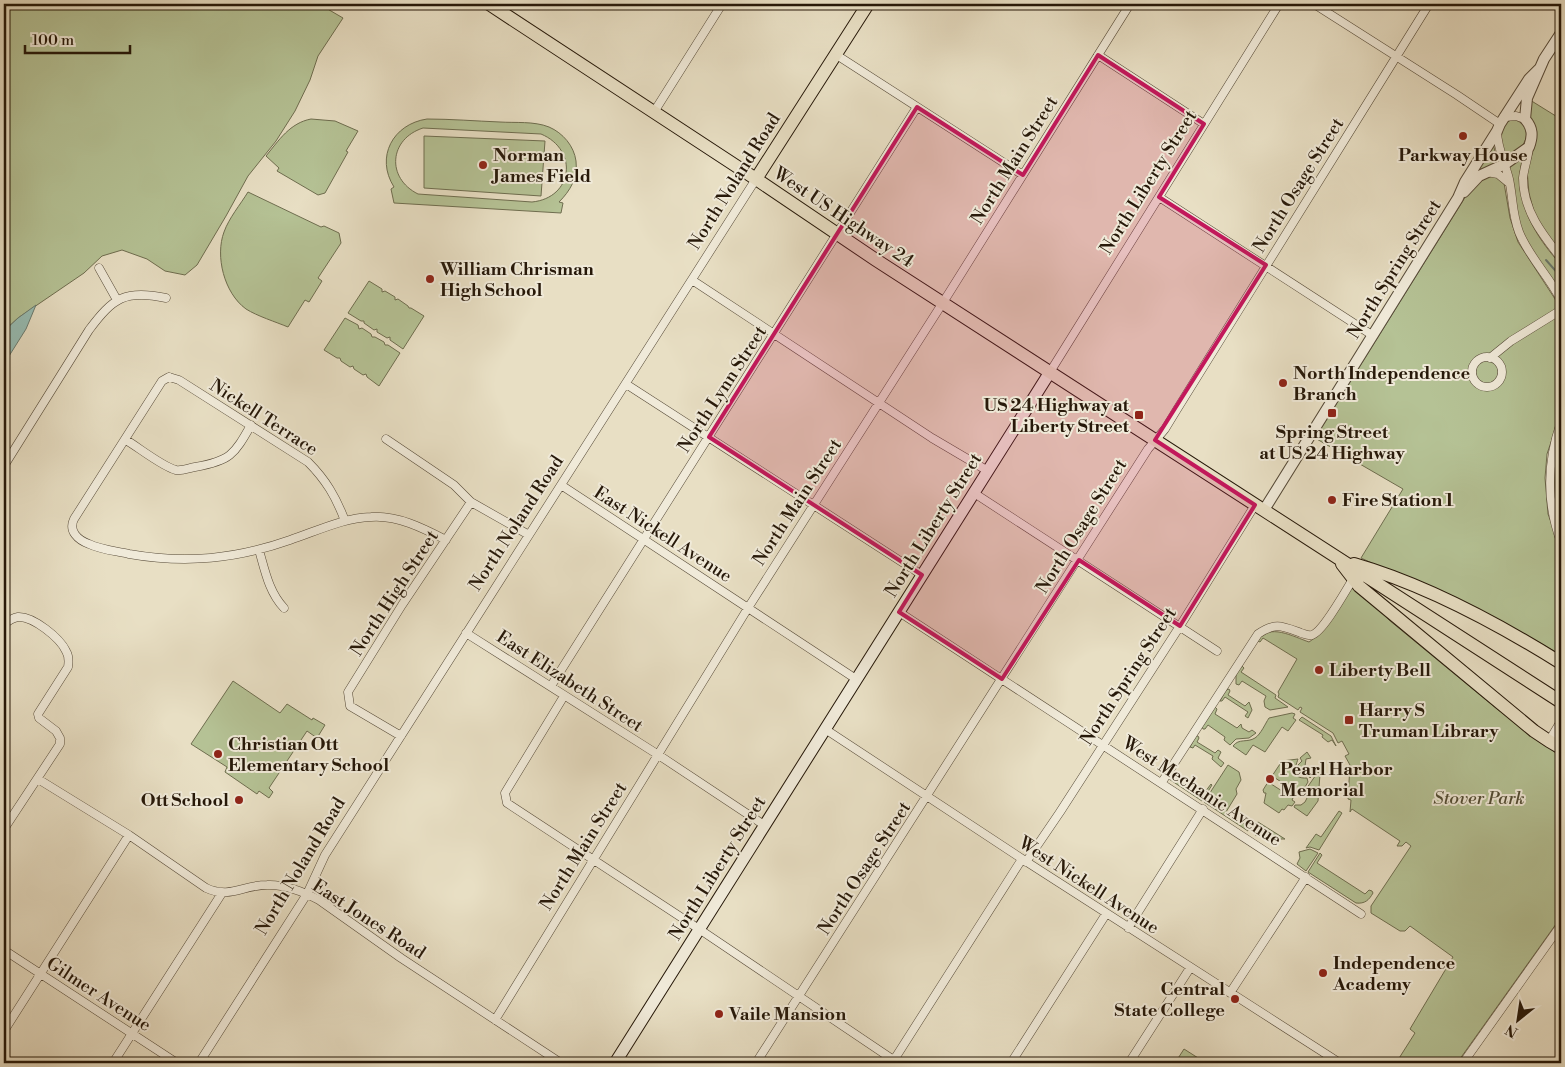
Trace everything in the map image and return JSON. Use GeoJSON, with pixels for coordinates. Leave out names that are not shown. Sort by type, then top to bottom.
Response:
{"type":"FeatureCollection","features":[{"type":"Feature","properties":{"kind":"main road","name":"West US Highway 24"},"geometry":{"type":"LineString","coordinates":[[489,4],[942,303],[1561,702]]}},
{"type":"Feature","properties":{"kind":"main road","name":"North Noland Road"},"geometry":{"type":"LineString","coordinates":[[756,179],[868,4]]}},
{"type":"Feature","properties":{"kind":"main road","name":"North Liberty Street"},"geometry":{"type":"LineString","coordinates":[[615,1063],[1050,372]]}},
{"type":"Feature","properties":{"kind":"main road"},"geometry":{"type":"LineString","coordinates":[[1339,559],[1353,579],[1365,591],[1500,704],[1548,741],[1561,748]]}},
{"type":"Feature","properties":{"kind":"main road"},"geometry":{"type":"LineString","coordinates":[[1339,559],[1380,572],[1441,598],[1507,631],[1561,663]]}},
{"type":"Feature","properties":{"kind":"street"},"geometry":{"type":"LineString","coordinates":[[654,112],[722,4]]}},
{"type":"Feature","properties":{"kind":"street","name":"North Main Street"},"geometry":{"type":"LineString","coordinates":[[495,1020],[592,859],[748,608],[1130,4]]}},
{"type":"Feature","properties":{"kind":"street","name":"North Liberty Street"},"geometry":{"type":"LineString","coordinates":[[1050,372],[1279,4]]}},
{"type":"Feature","properties":{"kind":"street"},"geometry":{"type":"LineString","coordinates":[[1314,4],[1500,124]]}},
{"type":"Feature","properties":{"kind":"street","name":"North Osage Street"},"geometry":{"type":"LineString","coordinates":[[756,1063],[1155,440],[1172,417],[1428,4]]}},
{"type":"Feature","properties":{"kind":"street","name":"North Spring Street"},"geometry":{"type":"LineString","coordinates":[[1525,119],[1527,98],[1540,68],[1561,33]]}},
{"type":"Feature","properties":{"kind":"street"},"geometry":{"type":"LineString","coordinates":[[835,54],[1023,175]]}},
{"type":"Feature","properties":{"kind":"street"},"geometry":{"type":"LineString","coordinates":[[1098,55],[1204,124]]}},
{"type":"Feature","properties":{"kind":"street","name":"North Spring Street"},"geometry":{"type":"LineString","coordinates":[[894,1062],[1024,860],[1104,744],[1180,626],[1260,508],[1458,198],[1465,182],[1500,124],[1529,79],[1540,68]]}},
{"type":"Feature","properties":{"kind":"street","name":"North Lynn Street"},"geometry":{"type":"LineString","coordinates":[[550,686],[918,107]]}},
{"type":"Feature","properties":{"kind":"street"},"geometry":{"type":"LineString","coordinates":[[1500,124],[1516,116],[1525,119],[1530,125],[1532,131],[1523,177],[1524,192],[1528,208],[1542,235],[1561,258]]}},
{"type":"Feature","properties":{"kind":"street"},"geometry":{"type":"LineString","coordinates":[[1500,124],[1497,140],[1510,184],[1512,211],[1519,232],[1527,249],[1556,288],[1561,300]]}},
{"type":"Feature","properties":{"kind":"street","name":"North Spring Street"},"geometry":{"type":"LineString","coordinates":[[1458,198],[1479,176],[1504,164],[1529,148]]}},
{"type":"Feature","properties":{"kind":"street"},"geometry":{"type":"LineString","coordinates":[[1487,172],[1498,174],[1510,184]]}},
{"type":"Feature","properties":{"kind":"street","name":"North Noland Road"},"geometry":{"type":"LineString","coordinates":[[199,1063],[307,894],[325,855],[756,179]]}},
{"type":"Feature","properties":{"kind":"street"},"geometry":{"type":"LineString","coordinates":[[1160,197],[1372,335]]}},
{"type":"Feature","properties":{"kind":"street"},"geometry":{"type":"LineString","coordinates":[[99,268],[117,300]]}},
{"type":"Feature","properties":{"kind":"street"},"geometry":{"type":"LineString","coordinates":[[692,280],[932,438],[988,471]]}},
{"type":"Feature","properties":{"kind":"street"},"geometry":{"type":"LineString","coordinates":[[4,466],[89,330],[103,312],[117,300],[138,294],[166,298]]}},
{"type":"Feature","properties":{"kind":"street"},"geometry":{"type":"LineString","coordinates":[[1490,358],[1511,341],[1561,310]]}},
{"type":"Feature","properties":{"kind":"street","name":"Nickell Terrace"},"geometry":{"type":"LineString","coordinates":[[126,440],[162,381],[169,374],[308,462],[322,476],[338,502],[345,520]]}},
{"type":"Feature","properties":{"kind":"street"},"geometry":{"type":"LineString","coordinates":[[626,384],[922,575]]}},
{"type":"Feature","properties":{"kind":"street"},"geometry":{"type":"LineString","coordinates":[[1561,422],[1552,455],[1550,481],[1552,511],[1561,542]]}},
{"type":"Feature","properties":{"kind":"street"},"geometry":{"type":"LineString","coordinates":[[250,425],[235,450],[228,457],[181,470],[175,470],[167,466],[126,440],[74,519],[72,525],[77,538],[97,548],[148,557],[200,560],[259,550],[345,520],[371,517],[393,518],[423,528],[446,540]]}},
{"type":"Feature","properties":{"kind":"street"},"geometry":{"type":"LineString","coordinates":[[386,439],[454,485],[471,502],[529,535]]}},
{"type":"Feature","properties":{"kind":"street","name":"East Nickell Avenue"},"geometry":{"type":"LineString","coordinates":[[561,485],[748,608]]}},
{"type":"Feature","properties":{"kind":"street"},"geometry":{"type":"LineString","coordinates":[[974,493],[1217,651]]}},
{"type":"Feature","properties":{"kind":"street","name":"North High Street"},"geometry":{"type":"LineString","coordinates":[[401,736],[350,706],[348,692],[402,605],[471,502]]}},
{"type":"Feature","properties":{"kind":"street"},"geometry":{"type":"LineString","coordinates":[[259,550],[270,588],[276,600],[284,608]]}},
{"type":"Feature","properties":{"kind":"street"},"geometry":{"type":"LineString","coordinates":[[1162,782],[1258,634],[1268,627],[1279,626],[1309,635],[1316,633],[1335,608],[1353,579]]}},
{"type":"Feature","properties":{"kind":"street"},"geometry":{"type":"LineString","coordinates":[[748,608],[856,679]]}},
{"type":"Feature","properties":{"kind":"street","name":"West Mechanic Avenue"},"geometry":{"type":"LineString","coordinates":[[899,612],[1362,914]]}},
{"type":"Feature","properties":{"kind":"street"},"geometry":{"type":"LineString","coordinates":[[4,829],[60,744],[60,738],[56,731],[39,718],[38,714],[68,667],[67,651],[58,639],[46,630],[20,617],[7,622]]}},
{"type":"Feature","properties":{"kind":"street","name":"East Elizabeth Street"},"geometry":{"type":"LineString","coordinates":[[466,633],[657,754],[764,825]]}},
{"type":"Feature","properties":{"kind":"street"},"geometry":{"type":"LineString","coordinates":[[564,696],[505,793],[507,803],[699,929],[894,1062]]}},
{"type":"Feature","properties":{"kind":"street"},"geometry":{"type":"LineString","coordinates":[[1548,741],[1561,721]]}},
{"type":"Feature","properties":{"kind":"street","name":"West Nickell Avenue"},"geometry":{"type":"LineString","coordinates":[[825,729],[1106,914],[1340,1063]]}},
{"type":"Feature","properties":{"kind":"street"},"geometry":{"type":"LineString","coordinates":[[38,779],[129,835],[206,888],[222,894],[113,1063]]}},
{"type":"Feature","properties":{"kind":"street"},"geometry":{"type":"LineString","coordinates":[[1128,928],[1203,810]]}},
{"type":"Feature","properties":{"kind":"street"},"geometry":{"type":"LineString","coordinates":[[4,1031],[129,835]]}},
{"type":"Feature","properties":{"kind":"street"},"geometry":{"type":"LineString","coordinates":[[1230,993],[1306,877]]}},
{"type":"Feature","properties":{"kind":"street","name":"East Jones Road"},"geometry":{"type":"LineString","coordinates":[[222,894],[250,886],[268,884],[286,886],[307,894],[319,900],[401,958],[561,1063]]}},
{"type":"Feature","properties":{"kind":"street"},"geometry":{"type":"LineString","coordinates":[[1011,1063],[1106,914]]}},
{"type":"Feature","properties":{"kind":"street"},"geometry":{"type":"LineString","coordinates":[[1463,1063],[1561,925]]}},
{"type":"Feature","properties":{"kind":"street","name":"Gilmer Avenue"},"geometry":{"type":"LineString","coordinates":[[4,950],[177,1063]]}},
{"type":"Feature","properties":{"kind":"street"},"geometry":{"type":"LineString","coordinates":[[1129,1063],[1190,968]]}},
{"type":"Feature","properties":{"kind":"highlighted area"},"geometry":{"type":"Polygon","coordinates":[[[1098,55],[1204,124],[1159,197],[1266,265],[1155,440],[1255,505],[1180,626],[1079,560],[1002,679],[899,612],[922,575],[709,437],[917,107],[1023,175],[1098,55]]]}},
{"type":"Feature","properties":{"kind":"green space"},"geometry":{"type":"Polygon","coordinates":[[[4,4],[319,4],[343,18],[318,56],[310,80],[295,111],[276,141],[248,176],[197,265],[185,275],[165,271],[147,259],[122,250],[102,256],[84,273],[18,318],[4,331],[4,151],[6,149],[4,147],[4,4]]]}},
{"type":"Feature","properties":{"kind":"green space"},"geometry":{"type":"Polygon","coordinates":[[[1530,100],[1559,118],[1561,131],[1561,253],[1545,233],[1534,212],[1529,193],[1527,170],[1535,145],[1529,114],[1530,100]]]}},
{"type":"Feature","properties":{"kind":"green space"},"geometry":{"type":"Polygon","coordinates":[[[311,119],[335,121],[358,131],[325,193],[318,195],[277,171],[279,168],[266,156],[280,138],[291,128],[311,119]]]}},
{"type":"Feature","properties":{"kind":"green space"},"geometry":{"type":"Polygon","coordinates":[[[427,119],[524,123],[543,125],[554,130],[563,136],[570,145],[576,161],[576,173],[572,184],[559,202],[563,203],[561,213],[394,203],[391,189],[394,187],[386,164],[387,154],[397,135],[415,122],[427,119]],[[423,128],[412,133],[403,141],[398,149],[397,169],[408,187],[418,194],[532,202],[546,199],[556,192],[563,183],[566,161],[553,141],[541,134],[423,128]]]}},
{"type":"Feature","properties":{"kind":"green space"},"geometry":{"type":"Polygon","coordinates":[[[1513,119],[1521,123],[1526,129],[1525,141],[1516,151],[1511,154],[1505,154],[1502,132],[1504,124],[1513,119]]]}},
{"type":"Feature","properties":{"kind":"green space","name":"Norman James Field"},"geometry":{"type":"Polygon","coordinates":[[[424,136],[545,141],[541,196],[424,188],[424,136]]]}},
{"type":"Feature","properties":{"kind":"green space"},"geometry":{"type":"Polygon","coordinates":[[[1493,143],[1498,164],[1475,176],[1491,144],[1493,143]]]}},
{"type":"Feature","properties":{"kind":"green space"},"geometry":{"type":"Polygon","coordinates":[[[1522,157],[1520,177],[1524,205],[1539,236],[1561,265],[1561,294],[1527,243],[1518,222],[1509,167],[1522,157]]]}},
{"type":"Feature","properties":{"kind":"green space"},"geometry":{"type":"Polygon","coordinates":[[[1496,175],[1504,183],[1510,218],[1518,242],[1555,299],[1561,314],[1561,412],[1547,454],[1545,478],[1548,514],[1561,549],[1561,655],[1519,631],[1361,558],[1403,489],[1315,438],[1469,191],[1487,176],[1496,175]]]}},
{"type":"Feature","properties":{"kind":"green space"},"geometry":{"type":"Polygon","coordinates":[[[248,192],[321,227],[324,226],[339,233],[341,243],[318,278],[322,281],[309,302],[305,300],[288,327],[246,309],[232,294],[223,274],[221,242],[224,232],[248,192]]]}},
{"type":"Feature","properties":{"kind":"green space"},"geometry":{"type":"Polygon","coordinates":[[[369,281],[382,289],[382,292],[385,291],[395,297],[395,300],[398,299],[409,308],[424,316],[403,349],[390,340],[390,337],[387,338],[377,332],[377,329],[374,330],[364,321],[348,313],[369,281]]]}},
{"type":"Feature","properties":{"kind":"green space"},"geometry":{"type":"Polygon","coordinates":[[[345,318],[358,325],[359,329],[362,328],[371,334],[372,337],[384,342],[385,345],[400,353],[379,386],[367,377],[366,374],[363,375],[354,369],[353,366],[350,367],[341,361],[340,358],[324,350],[345,318]]]}},
{"type":"Feature","properties":{"kind":"green space"},"geometry":{"type":"Polygon","coordinates":[[[1561,431],[1561,530],[1555,506],[1554,468],[1561,431]]]}},
{"type":"Feature","properties":{"kind":"green space","name":"Stover Park"},"geometry":{"type":"Polygon","coordinates":[[[1352,587],[1497,709],[1561,757],[1561,917],[1457,1063],[1396,1063],[1415,1033],[1410,1029],[1453,957],[1410,926],[1405,931],[1400,931],[1371,913],[1371,906],[1411,846],[1406,842],[1402,846],[1397,846],[1400,841],[1352,809],[1350,812],[1351,800],[1348,799],[1350,765],[1345,756],[1349,754],[1342,741],[1338,743],[1333,733],[1300,712],[1302,708],[1300,707],[1298,710],[1278,697],[1278,692],[1297,659],[1263,638],[1260,642],[1258,641],[1262,635],[1268,632],[1275,632],[1289,634],[1309,642],[1319,635],[1352,587]]]}},
{"type":"Feature","properties":{"kind":"green space"},"geometry":{"type":"Polygon","coordinates":[[[1242,666],[1244,668],[1241,672],[1276,695],[1275,698],[1288,707],[1270,710],[1265,707],[1264,701],[1266,696],[1242,681],[1239,685],[1236,684],[1236,674],[1242,666]]]}},
{"type":"Feature","properties":{"kind":"green space"},"geometry":{"type":"Polygon","coordinates":[[[233,681],[280,713],[287,704],[312,720],[313,718],[325,725],[317,738],[307,731],[269,788],[273,792],[269,798],[259,791],[257,794],[225,772],[227,767],[191,744],[233,681]]]}},
{"type":"Feature","properties":{"kind":"green space"},"geometry":{"type":"Polygon","coordinates":[[[1229,689],[1228,695],[1245,706],[1249,702],[1252,710],[1248,718],[1245,716],[1248,712],[1225,697],[1220,701],[1226,690],[1229,689]]]}},
{"type":"Feature","properties":{"kind":"green space"},"geometry":{"type":"Polygon","coordinates":[[[1215,707],[1217,709],[1215,714],[1237,728],[1241,724],[1242,728],[1256,733],[1249,738],[1236,739],[1230,745],[1224,740],[1225,737],[1208,725],[1203,729],[1202,727],[1215,707]]]}},
{"type":"Feature","properties":{"kind":"green space"},"geometry":{"type":"Polygon","coordinates":[[[1295,714],[1293,718],[1296,720],[1288,731],[1282,727],[1265,752],[1253,745],[1246,755],[1233,746],[1238,742],[1255,738],[1269,718],[1295,714]]]}},
{"type":"Feature","properties":{"kind":"green space"},"geometry":{"type":"Polygon","coordinates":[[[1302,717],[1331,736],[1336,746],[1332,740],[1328,742],[1322,737],[1323,735],[1299,720],[1302,717]]]}},
{"type":"Feature","properties":{"kind":"green space"},"geometry":{"type":"Polygon","coordinates":[[[1196,736],[1199,738],[1197,742],[1215,753],[1218,750],[1221,752],[1218,758],[1224,763],[1221,767],[1212,759],[1213,756],[1195,745],[1193,748],[1190,747],[1196,736]]]}},
{"type":"Feature","properties":{"kind":"green space"},"geometry":{"type":"Polygon","coordinates":[[[1307,752],[1311,758],[1306,759],[1305,766],[1308,772],[1316,772],[1310,778],[1308,775],[1301,775],[1297,770],[1298,765],[1302,761],[1300,758],[1307,752]]]}},
{"type":"Feature","properties":{"kind":"green space"},"geometry":{"type":"Polygon","coordinates":[[[1298,759],[1295,769],[1296,775],[1307,778],[1308,782],[1302,792],[1298,790],[1297,792],[1272,776],[1282,761],[1298,759]]]}},
{"type":"Feature","properties":{"kind":"green space"},"geometry":{"type":"Polygon","coordinates":[[[1228,765],[1239,772],[1241,780],[1236,789],[1237,794],[1226,812],[1246,825],[1248,831],[1204,802],[1228,765]]]}},
{"type":"Feature","properties":{"kind":"green space"},"geometry":{"type":"Polygon","coordinates":[[[1175,771],[1178,774],[1176,779],[1202,796],[1212,785],[1202,801],[1169,779],[1175,771]]]}},
{"type":"Feature","properties":{"kind":"green space"},"geometry":{"type":"Polygon","coordinates":[[[1318,772],[1320,774],[1318,801],[1307,816],[1294,807],[1305,802],[1307,798],[1304,792],[1318,772]]]}},
{"type":"Feature","properties":{"kind":"green space"},"geometry":{"type":"Polygon","coordinates":[[[1268,782],[1293,798],[1292,800],[1295,802],[1292,806],[1288,805],[1279,813],[1264,803],[1266,793],[1263,790],[1268,782]]]}},
{"type":"Feature","properties":{"kind":"green space"},"geometry":{"type":"Polygon","coordinates":[[[1339,811],[1342,813],[1319,850],[1310,847],[1306,848],[1316,834],[1321,837],[1339,811]]]}},
{"type":"Feature","properties":{"kind":"green space"},"geometry":{"type":"Polygon","coordinates":[[[1258,822],[1285,839],[1275,839],[1261,830],[1256,836],[1254,825],[1258,822]]]}},
{"type":"Feature","properties":{"kind":"green space"},"geometry":{"type":"Polygon","coordinates":[[[1310,849],[1318,853],[1306,871],[1297,864],[1300,858],[1299,852],[1310,849]]]}},
{"type":"Feature","properties":{"kind":"green space"},"geometry":{"type":"Polygon","coordinates":[[[1320,853],[1322,855],[1317,863],[1365,894],[1369,890],[1372,891],[1373,893],[1368,900],[1356,903],[1308,872],[1320,853]]]}},
{"type":"Feature","properties":{"kind":"green space"},"geometry":{"type":"Polygon","coordinates":[[[1184,1049],[1206,1063],[1175,1063],[1184,1049]]]}},
{"type":"Feature","properties":{"kind":"water"},"geometry":{"type":"Polygon","coordinates":[[[36,305],[26,329],[4,364],[4,331],[36,305]]]}},
{"type":"Feature","properties":{"kind":"waterway"},"geometry":{"type":"LineString","coordinates":[[1546,260],[1561,277]]}},
{"type":"Feature","properties":{"kind":"place","name":"Parkway House"},"geometry":{"type":"Point","coordinates":[1463,136]}},
{"type":"Feature","properties":{"kind":"place","name":"Norman James Field"},"geometry":{"type":"Point","coordinates":[483,165]}},
{"type":"Feature","properties":{"kind":"place","name":"William Chrisman High School"},"geometry":{"type":"Point","coordinates":[430,279]}},
{"type":"Feature","properties":{"kind":"place","name":"North Independence Branch"},"geometry":{"type":"Point","coordinates":[1283,383]}},
{"type":"Feature","properties":{"kind":"place","name":"Spring Street at US 24 Highway"},"geometry":{"type":"Point","coordinates":[1332,413]}},
{"type":"Feature","properties":{"kind":"place","name":"US 24 Highway at Liberty Street"},"geometry":{"type":"Point","coordinates":[1139,415]}},
{"type":"Feature","properties":{"kind":"place","name":"Fire Station 1"},"geometry":{"type":"Point","coordinates":[1332,500]}},
{"type":"Feature","properties":{"kind":"place","name":"Liberty Bell"},"geometry":{"type":"Point","coordinates":[1319,670]}},
{"type":"Feature","properties":{"kind":"place","name":"Harry S Truman Library"},"geometry":{"type":"Point","coordinates":[1349,720]}},
{"type":"Feature","properties":{"kind":"place","name":"Christian Ott Elementary School"},"geometry":{"type":"Point","coordinates":[218,754]}},
{"type":"Feature","properties":{"kind":"place","name":"Pearl Harbor Memorial"},"geometry":{"type":"Point","coordinates":[1270,779]}},
{"type":"Feature","properties":{"kind":"place","name":"Ott School"},"geometry":{"type":"Point","coordinates":[239,800]}},
{"type":"Feature","properties":{"kind":"place","name":"Independence Academy"},"geometry":{"type":"Point","coordinates":[1323,973]}},
{"type":"Feature","properties":{"kind":"place","name":"Central State College"},"geometry":{"type":"Point","coordinates":[1235,999]}},
{"type":"Feature","properties":{"kind":"place","name":"Vaile Mansion"},"geometry":{"type":"Point","coordinates":[719,1014]}}]}
